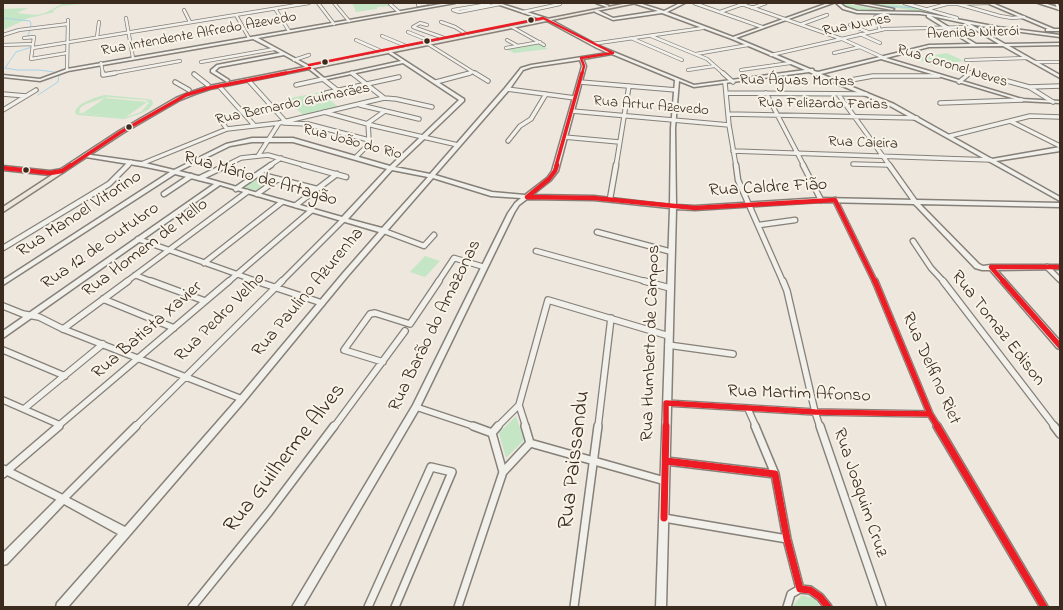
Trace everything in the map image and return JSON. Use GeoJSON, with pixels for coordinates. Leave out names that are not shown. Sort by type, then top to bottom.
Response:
{"type":"FeatureCollection","features":[{"type":"Feature","properties":{"kind":"main road"},"geometry":{"type":"LineString","coordinates":[[3,204],[126,122],[170,98],[189,90],[227,81],[388,52],[622,3]]}},
{"type":"Feature","properties":{"kind":"main road"},"geometry":{"type":"LineString","coordinates":[[3,210],[86,155],[178,98],[201,90],[381,51],[429,43],[444,38],[596,11],[632,3]]}},
{"type":"Feature","properties":{"kind":"street"},"geometry":{"type":"LineString","coordinates":[[33,48],[309,3]]}},
{"type":"Feature","properties":{"kind":"street"},"geometry":{"type":"LineString","coordinates":[[318,3],[334,24]]}},
{"type":"Feature","properties":{"kind":"street"},"geometry":{"type":"LineString","coordinates":[[334,3],[349,21]]}},
{"type":"Feature","properties":{"kind":"street"},"geometry":{"type":"LineString","coordinates":[[418,5],[429,3],[434,6]]}},
{"type":"Feature","properties":{"kind":"street","name":"Rua Intendente Alfredo Azevedo"},"geometry":{"type":"LineString","coordinates":[[3,76],[40,80],[67,70],[101,63],[453,3]]}},
{"type":"Feature","properties":{"kind":"street"},"geometry":{"type":"LineString","coordinates":[[598,3],[607,6]]}},
{"type":"Feature","properties":{"kind":"street"},"geometry":{"type":"LineString","coordinates":[[632,3],[662,12],[732,38],[810,70]]}},
{"type":"Feature","properties":{"kind":"street"},"geometry":{"type":"LineString","coordinates":[[596,11],[613,19],[662,12],[683,3]]}},
{"type":"Feature","properties":{"kind":"street"},"geometry":{"type":"LineString","coordinates":[[694,3],[762,28]]}},
{"type":"Feature","properties":{"kind":"street","name":"Rua Coronel Neves"},"geometry":{"type":"LineString","coordinates":[[739,3],[802,24],[842,39],[882,57],[939,76],[1022,100],[1060,103]]}},
{"type":"Feature","properties":{"kind":"street"},"geometry":{"type":"LineString","coordinates":[[752,8],[766,3]]}},
{"type":"Feature","properties":{"kind":"street"},"geometry":{"type":"LineString","coordinates":[[732,38],[831,3]]}},
{"type":"Feature","properties":{"kind":"street"},"geometry":{"type":"LineString","coordinates":[[838,3],[844,8],[852,11],[925,16],[975,45]]}},
{"type":"Feature","properties":{"kind":"street"},"geometry":{"type":"LineString","coordinates":[[857,3],[923,12],[1012,28],[1060,30]]}},
{"type":"Feature","properties":{"kind":"street"},"geometry":{"type":"LineString","coordinates":[[906,3],[957,18],[1060,77]]}},
{"type":"Feature","properties":{"kind":"street"},"geometry":{"type":"LineString","coordinates":[[928,9],[939,5],[989,3],[1054,30],[1060,34]]}},
{"type":"Feature","properties":{"kind":"street"},"geometry":{"type":"LineString","coordinates":[[1040,3],[1060,9]]}},
{"type":"Feature","properties":{"kind":"street"},"geometry":{"type":"LineString","coordinates":[[1056,3],[1060,9]]}},
{"type":"Feature","properties":{"kind":"street"},"geometry":{"type":"LineString","coordinates":[[390,4],[399,12]]}},
{"type":"Feature","properties":{"kind":"street"},"geometry":{"type":"LineString","coordinates":[[490,4],[453,10],[459,12],[498,4],[546,19],[592,44],[696,87],[810,70]]}},
{"type":"Feature","properties":{"kind":"street"},"geometry":{"type":"LineString","coordinates":[[523,12],[560,4]]}},
{"type":"Feature","properties":{"kind":"street"},"geometry":{"type":"LineString","coordinates":[[720,12],[743,4]]}},
{"type":"Feature","properties":{"kind":"street"},"geometry":{"type":"LineString","coordinates":[[958,4],[1000,16],[1012,18],[1024,17]]}},
{"type":"Feature","properties":{"kind":"street"},"geometry":{"type":"LineString","coordinates":[[878,13],[890,11],[885,8]]}},
{"type":"Feature","properties":{"kind":"street"},"geometry":{"type":"LineString","coordinates":[[184,10],[190,22]]}},
{"type":"Feature","properties":{"kind":"street"},"geometry":{"type":"LineString","coordinates":[[276,10],[289,31]]}},
{"type":"Feature","properties":{"kind":"street"},"geometry":{"type":"LineString","coordinates":[[662,12],[732,38],[840,82],[918,118],[1060,199]]}},
{"type":"Feature","properties":{"kind":"street"},"geometry":{"type":"LineString","coordinates":[[878,13],[920,13],[998,28],[1060,34]]}},
{"type":"Feature","properties":{"kind":"street"},"geometry":{"type":"LineString","coordinates":[[880,30],[875,17],[885,14]]}},
{"type":"Feature","properties":{"kind":"street"},"geometry":{"type":"LineString","coordinates":[[236,15],[251,38],[308,67],[337,90]]}},
{"type":"Feature","properties":{"kind":"street"},"geometry":{"type":"LineString","coordinates":[[802,24],[827,15]]}},
{"type":"Feature","properties":{"kind":"street"},"geometry":{"type":"LineString","coordinates":[[280,18],[294,16]]}},
{"type":"Feature","properties":{"kind":"street"},"geometry":{"type":"LineString","coordinates":[[126,18],[133,58]]}},
{"type":"Feature","properties":{"kind":"street"},"geometry":{"type":"LineString","coordinates":[[3,35],[19,30],[68,22],[67,70]]}},
{"type":"Feature","properties":{"kind":"street"},"geometry":{"type":"LineString","coordinates":[[97,37],[99,22]]}},
{"type":"Feature","properties":{"kind":"street"},"geometry":{"type":"LineString","coordinates":[[413,22],[428,25]]}},
{"type":"Feature","properties":{"kind":"street"},"geometry":{"type":"LineString","coordinates":[[441,22],[455,27],[466,34]]}},
{"type":"Feature","properties":{"kind":"street"},"geometry":{"type":"LineString","coordinates":[[418,24],[413,27],[444,38]]}},
{"type":"Feature","properties":{"kind":"street"},"geometry":{"type":"LineString","coordinates":[[850,25],[868,32]]}},
{"type":"Feature","properties":{"kind":"street"},"geometry":{"type":"LineString","coordinates":[[512,27],[544,45]]}},
{"type":"Feature","properties":{"kind":"street","name":"Rua Nunes"},"geometry":{"type":"LineString","coordinates":[[772,55],[880,30],[972,27]]}},
{"type":"Feature","properties":{"kind":"street"},"geometry":{"type":"LineString","coordinates":[[592,44],[703,28]]}},
{"type":"Feature","properties":{"kind":"street"},"geometry":{"type":"LineString","coordinates":[[408,32],[429,43],[488,81]]}},
{"type":"Feature","properties":{"kind":"street"},"geometry":{"type":"LineString","coordinates":[[860,34],[880,43]]}},
{"type":"Feature","properties":{"kind":"street"},"geometry":{"type":"LineString","coordinates":[[650,35],[707,60],[733,82]]}},
{"type":"Feature","properties":{"kind":"street"},"geometry":{"type":"LineString","coordinates":[[382,36],[406,46]]}},
{"type":"Feature","properties":{"kind":"street"},"geometry":{"type":"LineString","coordinates":[[24,38],[34,37],[31,59],[67,53]]}},
{"type":"Feature","properties":{"kind":"street"},"geometry":{"type":"LineString","coordinates":[[630,38],[682,60]]}},
{"type":"Feature","properties":{"kind":"street"},"geometry":{"type":"LineString","coordinates":[[356,40],[381,51]]}},
{"type":"Feature","properties":{"kind":"street"},"geometry":{"type":"LineString","coordinates":[[507,40],[518,46]]}},
{"type":"Feature","properties":{"kind":"street"},"geometry":{"type":"LineString","coordinates":[[506,48],[540,42]]}},
{"type":"Feature","properties":{"kind":"street"},"geometry":{"type":"LineString","coordinates":[[3,44],[33,44]]}},
{"type":"Feature","properties":{"kind":"street","name":"Avenida Niterói"},"geometry":{"type":"LineString","coordinates":[[818,73],[929,46],[1060,44]]}},
{"type":"Feature","properties":{"kind":"street"},"geometry":{"type":"LineString","coordinates":[[695,54],[748,45]]}},
{"type":"Feature","properties":{"kind":"street"},"geometry":{"type":"LineString","coordinates":[[269,46],[200,60],[274,49]]}},
{"type":"Feature","properties":{"kind":"street"},"geometry":{"type":"LineString","coordinates":[[834,53],[860,47]]}},
{"type":"Feature","properties":{"kind":"street"},"geometry":{"type":"LineString","coordinates":[[167,52],[170,63]]}},
{"type":"Feature","properties":{"kind":"street"},"geometry":{"type":"LineString","coordinates":[[388,52],[436,82],[473,72]]}},
{"type":"Feature","properties":{"kind":"street","name":"Rua Paulino Azurenha"},"geometry":{"type":"LineString","coordinates":[[60,607],[242,399],[322,303],[507,89],[522,69],[526,67],[613,53]]}},
{"type":"Feature","properties":{"kind":"street"},"geometry":{"type":"LineString","coordinates":[[227,81],[212,71],[218,66],[284,54]]}},
{"type":"Feature","properties":{"kind":"street"},"geometry":{"type":"LineString","coordinates":[[294,60],[309,55]]}},
{"type":"Feature","properties":{"kind":"street","name":"Rua Barão do Amazonas"},"geometry":{"type":"LineString","coordinates":[[297,607],[416,407],[513,209],[549,179],[554,171],[584,66],[581,58]]}},
{"type":"Feature","properties":{"kind":"street"},"geometry":{"type":"LineString","coordinates":[[966,60],[1026,58]]}},
{"type":"Feature","properties":{"kind":"street"},"geometry":{"type":"LineString","coordinates":[[101,63],[103,75],[180,61]]}},
{"type":"Feature","properties":{"kind":"street"},"geometry":{"type":"LineString","coordinates":[[296,85],[404,62]]}},
{"type":"Feature","properties":{"kind":"street"},"geometry":{"type":"LineString","coordinates":[[1034,62],[1060,62]]}},
{"type":"Feature","properties":{"kind":"street"},"geometry":{"type":"LineString","coordinates":[[741,70],[790,63]]}},
{"type":"Feature","properties":{"kind":"street"},"geometry":{"type":"LineString","coordinates":[[688,70],[714,66]]}},
{"type":"Feature","properties":{"kind":"street"},"geometry":{"type":"LineString","coordinates":[[959,82],[971,72]]}},
{"type":"Feature","properties":{"kind":"street"},"geometry":{"type":"LineString","coordinates":[[352,73],[384,98],[396,99],[432,107]]}},
{"type":"Feature","properties":{"kind":"street"},"geometry":{"type":"LineString","coordinates":[[818,73],[849,86]]}},
{"type":"Feature","properties":{"kind":"street"},"geometry":{"type":"LineString","coordinates":[[194,74],[208,85]]}},
{"type":"Feature","properties":{"kind":"street"},"geometry":{"type":"LineString","coordinates":[[840,82],[873,76],[939,76]]}},
{"type":"Feature","properties":{"kind":"street"},"geometry":{"type":"LineString","coordinates":[[326,92],[399,77]]}},
{"type":"Feature","properties":{"kind":"street"},"geometry":{"type":"LineString","coordinates":[[1000,79],[1029,87],[1053,102]]}},
{"type":"Feature","properties":{"kind":"street"},"geometry":{"type":"LineString","coordinates":[[248,80],[285,121]]}},
{"type":"Feature","properties":{"kind":"street","name":"Rua Humberto de Campos"},"geometry":{"type":"LineString","coordinates":[[662,607],[666,403],[672,252],[674,120],[677,80]]}},
{"type":"Feature","properties":{"kind":"street"},"geometry":{"type":"LineString","coordinates":[[175,82],[189,90]]}},
{"type":"Feature","properties":{"kind":"street","name":"Rua Pedro Velho"},"geometry":{"type":"LineString","coordinates":[[3,560],[344,219],[391,168],[462,100],[436,82]]}},
{"type":"Feature","properties":{"kind":"street"},"geometry":{"type":"LineString","coordinates":[[580,82],[676,90]]}},
{"type":"Feature","properties":{"kind":"street","name":"Rua Joaquim Cruz"},"geometry":{"type":"LineString","coordinates":[[725,83],[729,125],[739,184],[759,225],[787,291],[815,412],[882,607]]}},
{"type":"Feature","properties":{"kind":"street"},"geometry":{"type":"LineString","coordinates":[[219,86],[254,125]]}},
{"type":"Feature","properties":{"kind":"street"},"geometry":{"type":"LineString","coordinates":[[610,199],[629,86]]}},
{"type":"Feature","properties":{"kind":"street"},"geometry":{"type":"LineString","coordinates":[[1029,87],[1060,86]]}},
{"type":"Feature","properties":{"kind":"street"},"geometry":{"type":"LineString","coordinates":[[507,89],[575,98]]}},
{"type":"Feature","properties":{"kind":"street"},"geometry":{"type":"LineString","coordinates":[[5,107],[36,90]]}},
{"type":"Feature","properties":{"kind":"street","name":"Rua Águas Mortas"},"geometry":{"type":"LineString","coordinates":[[727,93],[866,94]]}},
{"type":"Feature","properties":{"kind":"street"},"geometry":{"type":"LineString","coordinates":[[766,93],[821,200]]}},
{"type":"Feature","properties":{"kind":"street"},"geometry":{"type":"LineString","coordinates":[[3,94],[24,97]]}},
{"type":"Feature","properties":{"kind":"street"},"geometry":{"type":"LineString","coordinates":[[508,141],[520,126],[531,119],[546,94]]}},
{"type":"Feature","properties":{"kind":"street"},"geometry":{"type":"LineString","coordinates":[[838,94],[916,203],[977,266],[1060,267]]}},
{"type":"Feature","properties":{"kind":"street","name":"Rua Bernardo Guimarães"},"geometry":{"type":"LineString","coordinates":[[141,164],[227,129],[279,123],[384,98]]}},
{"type":"Feature","properties":{"kind":"street"},"geometry":{"type":"LineString","coordinates":[[940,103],[1022,100]]}},
{"type":"Feature","properties":{"kind":"street"},"geometry":{"type":"LineString","coordinates":[[357,104],[419,119]]}},
{"type":"Feature","properties":{"kind":"street"},"geometry":{"type":"LineString","coordinates":[[368,123],[385,111]]}},
{"type":"Feature","properties":{"kind":"street","name":"Rua Artur Azevedo"},"geometry":{"type":"LineString","coordinates":[[572,111],[729,125]]}},
{"type":"Feature","properties":{"kind":"street"},"geometry":{"type":"LineString","coordinates":[[323,112],[422,138],[458,145]]}},
{"type":"Feature","properties":{"kind":"street","name":"Rua Felizardo Farias"},"geometry":{"type":"LineString","coordinates":[[728,114],[918,118]]}},
{"type":"Feature","properties":{"kind":"street"},"geometry":{"type":"LineString","coordinates":[[950,136],[1030,116],[1060,117]]}},
{"type":"Feature","properties":{"kind":"street"},"geometry":{"type":"LineString","coordinates":[[219,118],[227,129]]}},
{"type":"Feature","properties":{"kind":"street"},"geometry":{"type":"LineString","coordinates":[[1010,121],[1060,146]]}},
{"type":"Feature","properties":{"kind":"street"},"geometry":{"type":"LineString","coordinates":[[258,156],[279,123],[308,124],[369,140]]}},
{"type":"Feature","properties":{"kind":"street"},"geometry":{"type":"LineString","coordinates":[[356,157],[367,146],[369,140],[368,123]]}},
{"type":"Feature","properties":{"kind":"street"},"geometry":{"type":"LineString","coordinates":[[564,137],[619,142]]}},
{"type":"Feature","properties":{"kind":"street","name":"Rua João do Rio"},"geometry":{"type":"LineString","coordinates":[[174,172],[228,145],[242,141],[294,140],[391,168],[432,176],[491,194],[527,197]]}},
{"type":"Feature","properties":{"kind":"street"},"geometry":{"type":"LineString","coordinates":[[992,160],[1060,149]]}},
{"type":"Feature","properties":{"kind":"street","name":"Rua Caieira"},"geometry":{"type":"LineString","coordinates":[[733,151],[992,160]]}},
{"type":"Feature","properties":{"kind":"street","name":"Rua Mário de Artagão"},"geometry":{"type":"LineString","coordinates":[[86,155],[141,164],[200,178],[384,231],[424,246],[434,235]]}},
{"type":"Feature","properties":{"kind":"street"},"geometry":{"type":"LineString","coordinates":[[200,178],[241,158],[268,155],[346,176]]}},
{"type":"Feature","properties":{"kind":"street"},"geometry":{"type":"LineString","coordinates":[[236,189],[281,158]]}},
{"type":"Feature","properties":{"kind":"street"},"geometry":{"type":"LineString","coordinates":[[3,248],[109,184],[131,162]]}},
{"type":"Feature","properties":{"kind":"street"},"geometry":{"type":"LineString","coordinates":[[853,164],[889,165]]}},
{"type":"Feature","properties":{"kind":"street"},"geometry":{"type":"LineString","coordinates":[[3,168],[50,173],[62,171]]}},
{"type":"Feature","properties":{"kind":"street","name":"Rua Manoel Vitorino"},"geometry":{"type":"LineString","coordinates":[[3,283],[174,172]]}},
{"type":"Feature","properties":{"kind":"street"},"geometry":{"type":"LineString","coordinates":[[258,174],[317,189]]}},
{"type":"Feature","properties":{"kind":"street"},"geometry":{"type":"LineString","coordinates":[[296,205],[336,174]]}},
{"type":"Feature","properties":{"kind":"street"},"geometry":{"type":"LineString","coordinates":[[164,194],[191,176]]}},
{"type":"Feature","properties":{"kind":"street"},"geometry":{"type":"LineString","coordinates":[[257,194],[278,179]]}},
{"type":"Feature","properties":{"kind":"street","name":"Rua 12 de Outubro"},"geometry":{"type":"LineString","coordinates":[[3,335],[218,184]]}},
{"type":"Feature","properties":{"kind":"street","name":"Rua Homem de Mello"},"geometry":{"type":"LineString","coordinates":[[63,328],[247,192]]}},
{"type":"Feature","properties":{"kind":"street","name":"Rua Caldre Fião"},"geometry":{"type":"LineString","coordinates":[[527,197],[610,199],[673,207],[695,208],[750,206],[821,200],[1060,205]]}},
{"type":"Feature","properties":{"kind":"street","name":"Rua Delfino Riet"},"geometry":{"type":"LineString","coordinates":[[835,200],[871,271],[930,414],[1044,607]]}},
{"type":"Feature","properties":{"kind":"street"},"geometry":{"type":"LineString","coordinates":[[204,263],[282,202]]}},
{"type":"Feature","properties":{"kind":"street","name":"Rua Batista Xavier"},"geometry":{"type":"LineString","coordinates":[[4,471],[312,210]]}},
{"type":"Feature","properties":{"kind":"street"},"geometry":{"type":"LineString","coordinates":[[759,225],[795,220]]}},
{"type":"Feature","properties":{"kind":"street"},"geometry":{"type":"LineString","coordinates":[[597,232],[672,252]]}},
{"type":"Feature","properties":{"kind":"street"},"geometry":{"type":"LineString","coordinates":[[138,239],[322,303]]}},
{"type":"Feature","properties":{"kind":"street","name":"Rua Tomaz Edison"},"geometry":{"type":"LineString","coordinates":[[913,241],[931,268],[942,278],[1060,434]]}},
{"type":"Feature","properties":{"kind":"street"},"geometry":{"type":"LineString","coordinates":[[536,251],[670,288]]}},
{"type":"Feature","properties":{"kind":"street"},"geometry":{"type":"LineString","coordinates":[[383,362],[344,350],[370,314],[375,313],[410,324],[454,258],[484,268]]}},
{"type":"Feature","properties":{"kind":"street"},"geometry":{"type":"LineString","coordinates":[[991,267],[1060,346]]}},
{"type":"Feature","properties":{"kind":"street"},"geometry":{"type":"LineString","coordinates":[[1047,267],[1060,280]]}},
{"type":"Feature","properties":{"kind":"street"},"geometry":{"type":"LineString","coordinates":[[135,275],[205,301]]}},
{"type":"Feature","properties":{"kind":"street"},"geometry":{"type":"LineString","coordinates":[[103,299],[174,328]]}},
{"type":"Feature","properties":{"kind":"street"},"geometry":{"type":"LineString","coordinates":[[492,433],[519,405],[548,300],[669,336]]}},
{"type":"Feature","properties":{"kind":"street"},"geometry":{"type":"LineString","coordinates":[[4,307],[39,317],[138,359],[242,399]]}},
{"type":"Feature","properties":{"kind":"street","name":"Rua Paissandu"},"geometry":{"type":"LineString","coordinates":[[574,607],[594,462],[611,318]]}},
{"type":"Feature","properties":{"kind":"street","name":"Rua Guilherme Alves"},"geometry":{"type":"LineString","coordinates":[[192,607],[269,512],[405,331]]}},
{"type":"Feature","properties":{"kind":"street"},"geometry":{"type":"LineString","coordinates":[[25,408],[104,344]]}},
{"type":"Feature","properties":{"kind":"street"},"geometry":{"type":"LineString","coordinates":[[668,345],[733,354]]}},
{"type":"Feature","properties":{"kind":"street"},"geometry":{"type":"LineString","coordinates":[[3,350],[65,376]]}},
{"type":"Feature","properties":{"kind":"street"},"geometry":{"type":"LineString","coordinates":[[3,400],[25,408],[60,425]]}},
{"type":"Feature","properties":{"kind":"street","name":"Rua Martim Afonso"},"geometry":{"type":"LineString","coordinates":[[666,403],[815,412],[930,414]]}},
{"type":"Feature","properties":{"kind":"street"},"geometry":{"type":"LineString","coordinates":[[519,405],[530,443]]}},
{"type":"Feature","properties":{"kind":"street"},"geometry":{"type":"LineString","coordinates":[[416,407],[492,433]]}},
{"type":"Feature","properties":{"kind":"street"},"geometry":{"type":"LineString","coordinates":[[748,409],[775,474],[787,539],[800,589]]}},
{"type":"Feature","properties":{"kind":"street"},"geometry":{"type":"LineString","coordinates":[[492,433],[503,472]]}},
{"type":"Feature","properties":{"kind":"street"},"geometry":{"type":"LineString","coordinates":[[530,443],[665,481]]}},
{"type":"Feature","properties":{"kind":"street"},"geometry":{"type":"LineString","coordinates":[[458,607],[503,472],[530,443]]}},
{"type":"Feature","properties":{"kind":"street"},"geometry":{"type":"LineString","coordinates":[[666,462],[775,474]]}},
{"type":"Feature","properties":{"kind":"street"},"geometry":{"type":"LineString","coordinates":[[368,607],[431,467],[452,472],[395,607]]}},
{"type":"Feature","properties":{"kind":"street"},"geometry":{"type":"LineString","coordinates":[[4,471],[63,499],[125,532]]}},
{"type":"Feature","properties":{"kind":"street"},"geometry":{"type":"LineString","coordinates":[[664,518],[787,539]]}},
{"type":"Feature","properties":{"kind":"street"},"geometry":{"type":"LineString","coordinates":[[787,607],[791,594],[800,589],[810,590],[820,597],[828,607]]}},
{"type":"Feature","properties":{"kind":"green space"},"geometry":{"type":"Polygon","coordinates":[[[91,3],[61,6],[52,11],[55,12],[29,18],[3,30],[3,9],[28,8],[17,13],[36,15],[45,13],[62,4],[91,3]]]}},
{"type":"Feature","properties":{"kind":"green space"},"geometry":{"type":"Polygon","coordinates":[[[352,3],[387,3],[390,6],[377,7],[377,9],[356,12],[352,3]]]}},
{"type":"Feature","properties":{"kind":"green space"},"geometry":{"type":"Polygon","coordinates":[[[839,3],[886,11],[857,12],[845,8],[839,3]]]}},
{"type":"Feature","properties":{"kind":"green space"},"geometry":{"type":"Polygon","coordinates":[[[861,3],[885,3],[917,7],[952,16],[861,3]]]}},
{"type":"Feature","properties":{"kind":"green space"},"geometry":{"type":"Polygon","coordinates":[[[539,43],[548,49],[514,53],[506,49],[539,43]]]}},
{"type":"Feature","properties":{"kind":"green space"},"geometry":{"type":"Polygon","coordinates":[[[947,53],[964,61],[933,66],[917,58],[947,53]]]}},
{"type":"Feature","properties":{"kind":"green space"},"geometry":{"type":"Polygon","coordinates":[[[321,92],[338,107],[303,115],[286,99],[321,92]]]}},
{"type":"Feature","properties":{"kind":"green space"},"geometry":{"type":"Polygon","coordinates":[[[105,95],[147,99],[152,100],[153,104],[149,109],[142,113],[124,119],[78,115],[75,113],[76,109],[81,104],[105,95]],[[107,97],[86,104],[80,108],[79,113],[125,117],[83,113],[105,98],[147,102],[126,117],[141,112],[149,103],[146,100],[107,97]]]}},
{"type":"Feature","properties":{"kind":"green space"},"geometry":{"type":"Polygon","coordinates":[[[254,175],[273,180],[257,191],[238,186],[254,175]]]}},
{"type":"Feature","properties":{"kind":"green space"},"geometry":{"type":"Polygon","coordinates":[[[425,256],[440,261],[425,277],[410,272],[425,256]]]}},
{"type":"Feature","properties":{"kind":"green space"},"geometry":{"type":"Polygon","coordinates":[[[516,416],[524,440],[506,458],[499,433],[516,416]]]}},
{"type":"Feature","properties":{"kind":"green space"},"geometry":{"type":"Polygon","coordinates":[[[802,595],[815,599],[820,607],[792,607],[802,595]]]}},
{"type":"Feature","properties":{"kind":"waterway"},"geometry":{"type":"LineString","coordinates":[[872,3],[881,6],[919,8]]}},
{"type":"Feature","properties":{"kind":"waterway"},"geometry":{"type":"LineString","coordinates":[[3,18],[30,21],[31,24],[28,37]]}},
{"type":"Feature","properties":{"kind":"waterway"},"geometry":{"type":"LineString","coordinates":[[32,47],[16,52],[5,68],[17,70],[39,70],[54,72],[59,75],[58,82],[38,95]]}},
{"type":"Feature","properties":{"kind":"transit line"},"geometry":{"type":"LineString","coordinates":[[309,65],[543,18],[613,53]]}},
{"type":"Feature","properties":{"kind":"transit line"},"geometry":{"type":"LineString","coordinates":[[527,197],[549,179],[555,171],[584,66],[581,58],[613,53]]}},
{"type":"Feature","properties":{"kind":"transit line"},"geometry":{"type":"LineString","coordinates":[[3,168],[50,173],[62,171],[121,132],[186,95],[209,88],[310,68]]}},
{"type":"Feature","properties":{"kind":"transit line"},"geometry":{"type":"LineString","coordinates":[[527,197],[594,198],[695,208],[835,200],[871,271],[930,414],[1044,607]]}},
{"type":"Feature","properties":{"kind":"transit line"},"geometry":{"type":"LineString","coordinates":[[991,267],[1060,346]]}},
{"type":"Feature","properties":{"kind":"transit line"},"geometry":{"type":"LineString","coordinates":[[991,267],[1060,267]]}},
{"type":"Feature","properties":{"kind":"transit line"},"geometry":{"type":"LineString","coordinates":[[664,518],[666,403],[815,412],[930,414]]}},
{"type":"Feature","properties":{"kind":"transit line"},"geometry":{"type":"LineString","coordinates":[[666,461],[775,474],[787,539],[800,589],[810,590],[820,597],[828,607]]}}]}
